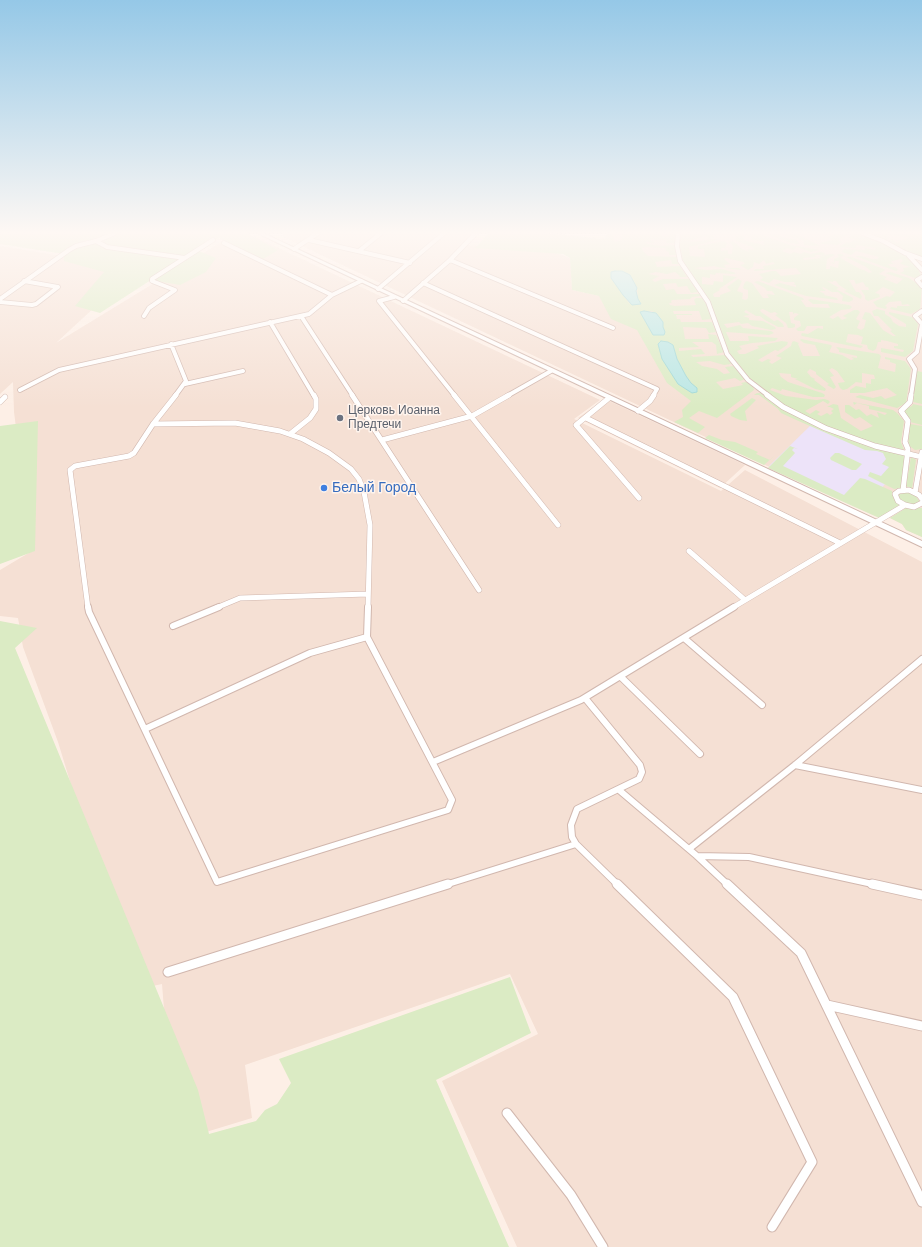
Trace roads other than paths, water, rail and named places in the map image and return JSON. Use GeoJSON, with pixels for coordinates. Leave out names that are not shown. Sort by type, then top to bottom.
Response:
{"type":"FeatureCollection","features":[{"type":"Feature","properties":{"kind":"street"},"geometry":{"type":"LineString","coordinates":[[0,300],[11,291]]}},
{"type":"Feature","properties":{"kind":"street"},"geometry":{"type":"LineString","coordinates":[[0,300],[32,305],[36,304],[53,291]]}},
{"type":"Feature","properties":{"kind":"street"},"geometry":{"type":"LineString","coordinates":[[144,316],[149,308],[173,291]]}},
{"type":"Feature","properties":{"kind":"street"},"geometry":{"type":"LineString","coordinates":[[324,291],[332,295]]}},
{"type":"Feature","properties":{"kind":"street"},"geometry":{"type":"LineString","coordinates":[[20,390],[59,370],[309,314],[332,295],[340,291]]}},
{"type":"Feature","properties":{"kind":"street"},"geometry":{"type":"LineString","coordinates":[[382,291],[922,544]]}},
{"type":"Feature","properties":{"kind":"street"},"geometry":{"type":"LineString","coordinates":[[403,301],[415,291]]}},
{"type":"Feature","properties":{"kind":"street"},"geometry":{"type":"LineString","coordinates":[[439,291],[657,389],[650,401],[638,411]]}},
{"type":"Feature","properties":{"kind":"street"},"geometry":{"type":"LineString","coordinates":[[525,291],[613,328]]}},
{"type":"Feature","properties":{"kind":"street"},"geometry":{"type":"LineString","coordinates":[[700,291],[708,302],[727,354],[748,380],[780,404],[821,426],[865,443],[907,454],[921,455],[915,493]]}},
{"type":"Feature","properties":{"kind":"street"},"geometry":{"type":"LineString","coordinates":[[394,297],[379,301],[558,525]]}},
{"type":"Feature","properties":{"kind":"street"},"geometry":{"type":"LineString","coordinates":[[903,490],[908,449],[905,442],[908,421],[901,411],[910,402],[915,369],[908,360],[917,352],[922,324],[915,316],[922,311]]}},
{"type":"Feature","properties":{"kind":"street"},"geometry":{"type":"LineString","coordinates":[[301,316],[479,590]]}},
{"type":"Feature","properties":{"kind":"street"},"geometry":{"type":"LineString","coordinates":[[270,322],[316,400],[316,409],[310,418],[290,434]]}},
{"type":"Feature","properties":{"kind":"street"},"geometry":{"type":"LineString","coordinates":[[171,344],[186,384]]}},
{"type":"Feature","properties":{"kind":"street"},"geometry":{"type":"LineString","coordinates":[[153,424],[234,423],[265,427],[290,434],[329,454],[351,469],[359,479],[364,492],[370,525],[367,637],[452,800],[448,810],[217,882],[89,612],[70,470],[76,466],[129,456],[134,453],[153,424],[186,384],[243,371]]}},
{"type":"Feature","properties":{"kind":"street"},"geometry":{"type":"LineString","coordinates":[[382,440],[472,416],[551,371]]}},
{"type":"Feature","properties":{"kind":"street"},"geometry":{"type":"LineString","coordinates":[[0,402],[5,397]]}},
{"type":"Feature","properties":{"kind":"street"},"geometry":{"type":"LineString","coordinates":[[609,398],[576,426],[639,498]]}},
{"type":"Feature","properties":{"kind":"street"},"geometry":{"type":"LineString","coordinates":[[586,418],[840,543]]}},
{"type":"Feature","properties":{"kind":"street"},"geometry":{"type":"LineString","coordinates":[[922,499],[915,493],[903,490],[897,492],[895,496],[898,501],[905,505],[914,507],[922,504]]}},
{"type":"Feature","properties":{"kind":"street"},"geometry":{"type":"LineString","coordinates":[[433,762],[585,698],[745,600],[905,505]]}},
{"type":"Feature","properties":{"kind":"street"},"geometry":{"type":"LineString","coordinates":[[689,551],[745,600]]}},
{"type":"Feature","properties":{"kind":"street"},"geometry":{"type":"LineString","coordinates":[[173,626],[240,598],[368,594]]}},
{"type":"Feature","properties":{"kind":"street"},"geometry":{"type":"LineString","coordinates":[[145,729],[310,653],[367,637]]}},
{"type":"Feature","properties":{"kind":"street"},"geometry":{"type":"LineString","coordinates":[[684,638],[762,705]]}},
{"type":"Feature","properties":{"kind":"street"},"geometry":{"type":"LineString","coordinates":[[689,849],[795,765],[922,659]]}},
{"type":"Feature","properties":{"kind":"street"},"geometry":{"type":"LineString","coordinates":[[621,677],[700,754]]}},
{"type":"Feature","properties":{"kind":"street"},"geometry":{"type":"LineString","coordinates":[[585,698],[640,765],[642,772],[639,779],[578,809],[571,825],[572,837],[576,844],[733,997],[812,1162],[772,1228]]}},
{"type":"Feature","properties":{"kind":"street"},"geometry":{"type":"LineString","coordinates":[[795,765],[922,790]]}},
{"type":"Feature","properties":{"kind":"street"},"geometry":{"type":"LineString","coordinates":[[619,790],[697,856],[800,953],[827,1005],[922,1202]]}},
{"type":"Feature","properties":{"kind":"street"},"geometry":{"type":"LineString","coordinates":[[168,972],[576,844]]}},
{"type":"Feature","properties":{"kind":"street"},"geometry":{"type":"LineString","coordinates":[[697,856],[749,857],[922,895]]}},
{"type":"Feature","properties":{"kind":"street"},"geometry":{"type":"LineString","coordinates":[[827,1005],[922,1026]]}},
{"type":"Feature","properties":{"kind":"street"},"geometry":{"type":"LineString","coordinates":[[507,1114],[571,1195],[603,1247]]}},
{"type":"Feature","properties":{"kind":"water"},"geometry":{"type":"Polygon","coordinates":[[[620,291],[636,291],[641,304],[632,305],[620,291]]]}},
{"type":"Feature","properties":{"kind":"water"},"geometry":{"type":"Polygon","coordinates":[[[644,311],[656,313],[663,322],[665,332],[664,335],[653,335],[640,312],[644,311]]]}},
{"type":"Feature","properties":{"kind":"water"},"geometry":{"type":"Polygon","coordinates":[[[661,341],[668,342],[673,345],[677,359],[686,376],[697,388],[697,392],[692,393],[678,384],[662,359],[658,344],[661,341]]]}},
{"type":"Feature","properties":{"kind":"place","name":"Церковь Иоанна Предтечи"},"geometry":{"type":"Point","coordinates":[340,418]}},
{"type":"Feature","properties":{"kind":"place","name":"Белый Город"},"geometry":{"type":"Point","coordinates":[324,488]}}]}
